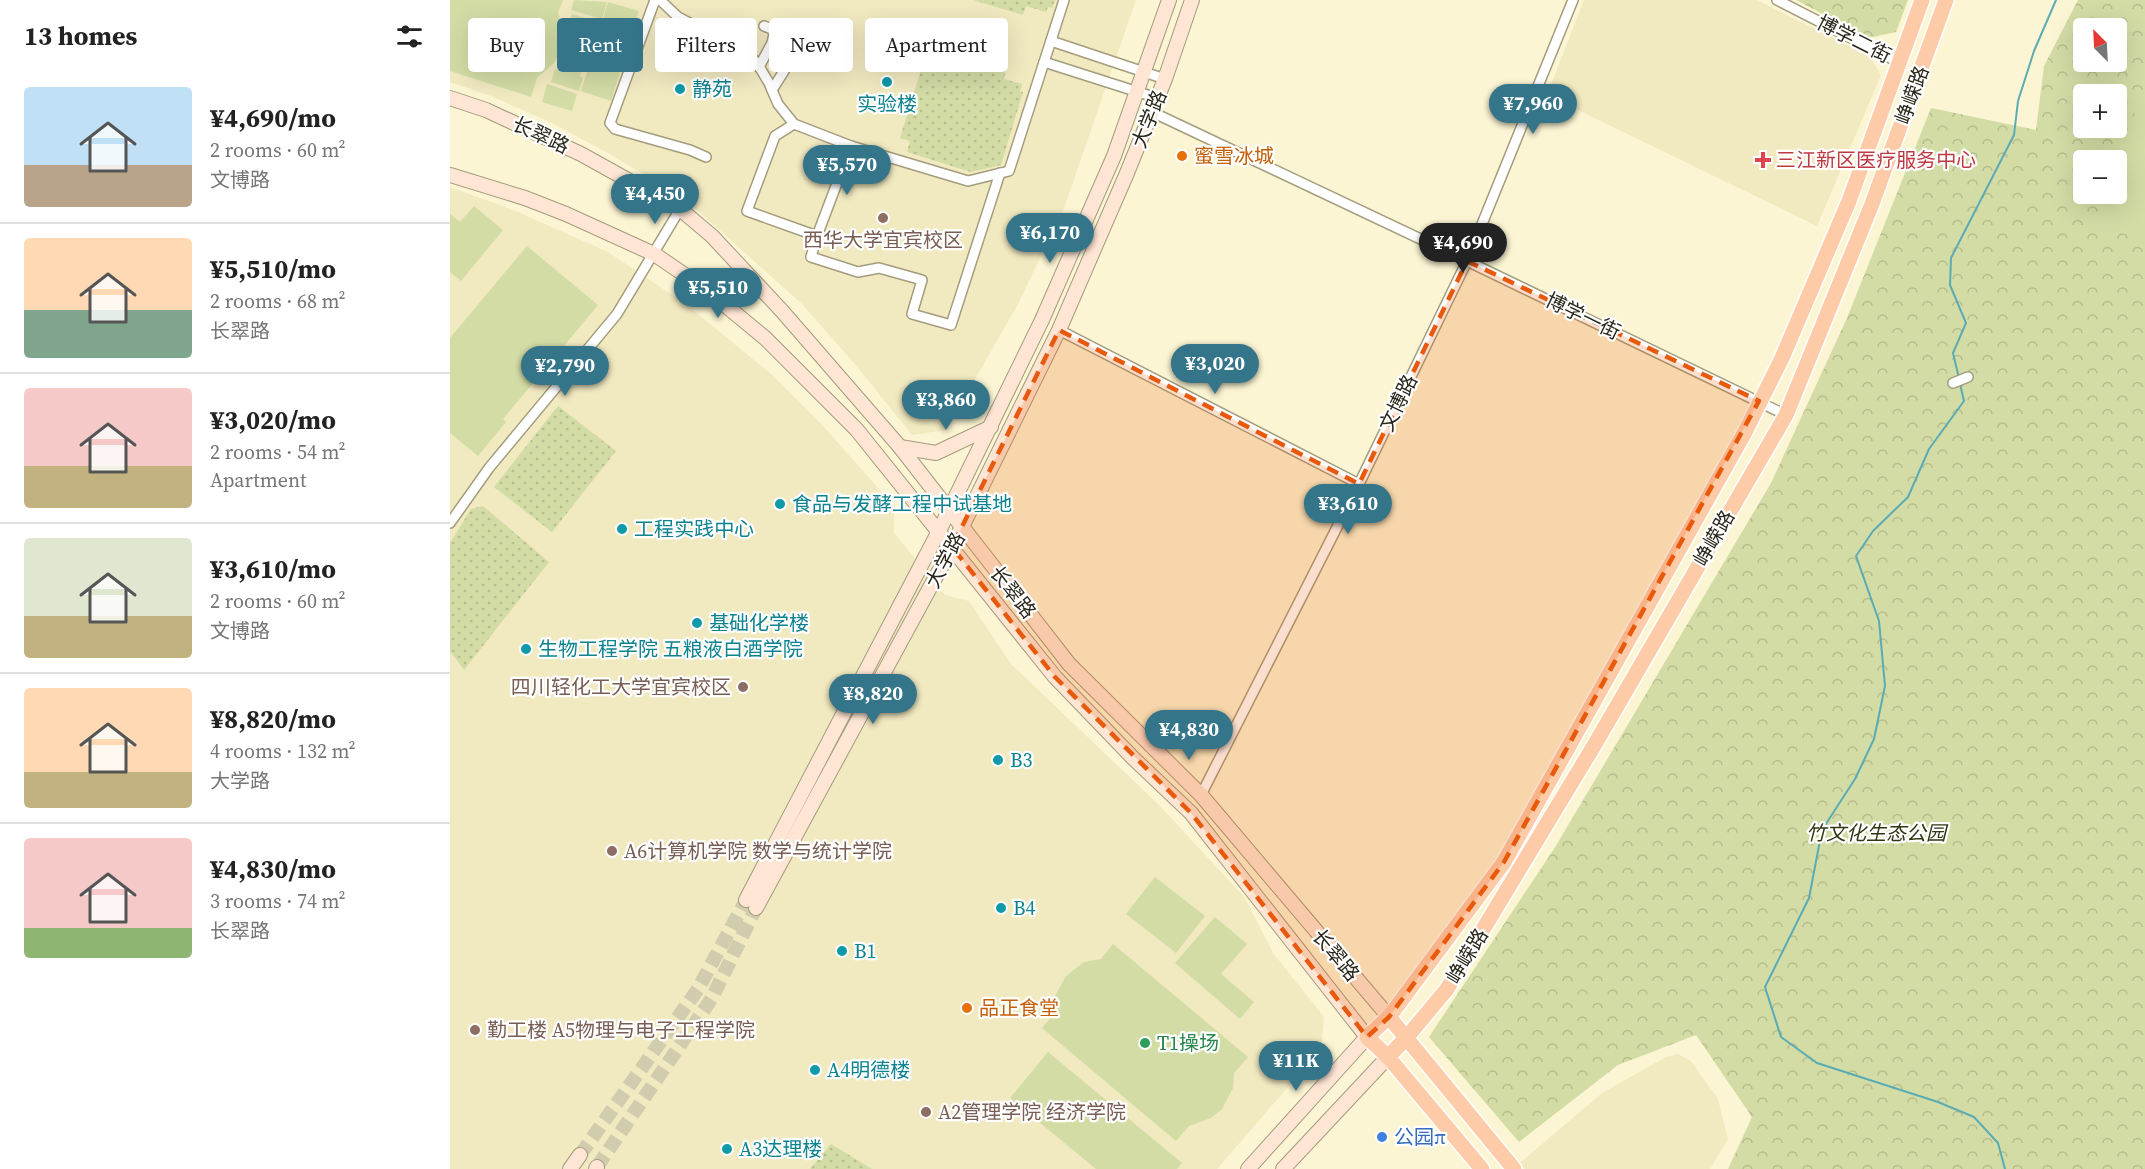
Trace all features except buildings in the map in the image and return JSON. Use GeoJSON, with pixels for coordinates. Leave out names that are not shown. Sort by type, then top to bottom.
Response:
{"type":"FeatureCollection","features":[{"type":"Feature","properties":{"kind":"main road","name":"大学路"},"geometry":{"type":"LineString","coordinates":[[1169,0],[1114,156],[1042,320],[991,427],[751,904],[952,547],[1059,330],[1152,112],[1192,0]]}},
{"type":"Feature","properties":{"kind":"main road","name":"峥嵘路"},"geometry":{"type":"LineString","coordinates":[[1367,1036],[1389,1017],[1504,862],[1745,432],[1782,358],[1849,201],[1922,0]]}},
{"type":"Feature","properties":{"kind":"main road","name":"峥嵘路"},"geometry":{"type":"LineString","coordinates":[[1388,1057],[1447,989],[1594,744],[1786,415],[1872,204],[1946,0]]}},
{"type":"Feature","properties":{"kind":"main road","name":"长翠路"},"geometry":{"type":"LineString","coordinates":[[450,98],[486,110],[581,154],[680,209],[712,236],[782,310],[900,447],[1069,664],[1201,795],[1407,1037],[1514,1169]]}},
{"type":"Feature","properties":{"kind":"main road","name":"长翠路"},"geometry":{"type":"LineString","coordinates":[[450,175],[525,198],[654,254],[707,290],[765,338],[857,430],[1055,677],[1133,758],[1191,813],[1367,1036],[1388,1057],[1482,1169]]}},
{"type":"Feature","properties":{"kind":"main road"},"geometry":{"type":"LineString","coordinates":[[900,447],[936,453],[991,427]]}},
{"type":"Feature","properties":{"kind":"main road"},"geometry":{"type":"LineString","coordinates":[[1248,1169],[1367,1036]]}},
{"type":"Feature","properties":{"kind":"main road"},"geometry":{"type":"LineString","coordinates":[[1282,1169],[1388,1057]]}},
{"type":"Feature","properties":{"kind":"main road"},"geometry":{"type":"LineString","coordinates":[[570,1169],[580,1155]]}},
{"type":"Feature","properties":{"kind":"street"},"geometry":{"type":"LineString","coordinates":[[655,0],[610,123],[615,129],[690,150],[706,157]]}},
{"type":"Feature","properties":{"kind":"street"},"geometry":{"type":"LineString","coordinates":[[660,0],[678,16],[747,53],[759,67],[778,104],[794,123],[851,146],[969,181],[1009,171],[1064,0]]}},
{"type":"Feature","properties":{"kind":"street","name":"文博路"},"geometry":{"type":"LineString","coordinates":[[1201,795],[1359,484],[1467,261],[1573,0]]}},
{"type":"Feature","properties":{"kind":"street","name":"博学二街"},"geometry":{"type":"LineString","coordinates":[[1777,0],[1900,63]]}},
{"type":"Feature","properties":{"kind":"street"},"geometry":{"type":"LineString","coordinates":[[759,67],[774,38],[772,29],[764,26]]}},
{"type":"Feature","properties":{"kind":"street"},"geometry":{"type":"LineString","coordinates":[[1051,41],[1165,79]]}},
{"type":"Feature","properties":{"kind":"street"},"geometry":{"type":"LineString","coordinates":[[1044,62],[1138,90],[1157,98]]}},
{"type":"Feature","properties":{"kind":"street"},"geometry":{"type":"LineString","coordinates":[[772,90],[783,72]]}},
{"type":"Feature","properties":{"kind":"street","name":"博学一街"},"geometry":{"type":"LineString","coordinates":[[1152,112],[1786,415]]}},
{"type":"Feature","properties":{"kind":"street"},"geometry":{"type":"LineString","coordinates":[[794,123],[775,136],[747,211],[817,236]]}},
{"type":"Feature","properties":{"kind":"street"},"geometry":{"type":"LineString","coordinates":[[851,146],[811,257],[858,272],[879,268],[922,280],[912,314],[951,325],[1000,173]]}},
{"type":"Feature","properties":{"kind":"street"},"geometry":{"type":"LineString","coordinates":[[450,522],[489,468],[616,314],[680,209]]}},
{"type":"Feature","properties":{"kind":"street"},"geometry":{"type":"LineString","coordinates":[[1059,330],[1359,484]]}},
{"type":"Feature","properties":{"kind":"street"},"geometry":{"type":"LineString","coordinates":[[1953,383],[1968,377]]}},
{"type":"Feature","properties":{"kind":"highlighted area"},"geometry":{"type":"Polygon","coordinates":[[[1467,261],[1759,401],[1504,862],[1389,1017],[1367,1037],[1191,813],[1055,677],[952,547],[1059,330],[1359,484],[1467,261]]]}},
{"type":"Feature","properties":{"kind":"shaded area","name":"西华大学宜宾校区"},"geometry":{"type":"Polygon","coordinates":[[[450,0],[1136,0],[1064,208],[1018,304],[946,430],[912,435],[854,363],[802,304],[686,200],[608,153],[548,121],[488,95],[450,82],[450,0]]]}},
{"type":"Feature","properties":{"kind":"shaded area","name":"三江新区医疗服务中心"},"geometry":{"type":"Polygon","coordinates":[[[1584,0],[1757,0],[1870,57],[1881,75],[1817,226],[1547,95],[1584,0]]]}},
{"type":"Feature","properties":{"kind":"shaded area","name":"四川轻化工大学宜宾校区"},"geometry":{"type":"Polygon","coordinates":[[[450,187],[511,209],[608,252],[687,305],[771,374],[824,427],[894,506],[894,533],[945,595],[969,601],[1011,664],[1160,806],[1245,898],[1273,953],[1324,1017],[1321,1049],[1217,1169],[450,1169],[450,187]]]}},
{"type":"Feature","properties":{"kind":"shaded area"},"geometry":{"type":"Polygon","coordinates":[[[1678,1054],[1691,1061],[1718,1099],[1728,1139],[1710,1169],[1525,1169],[1520,1163],[1602,1093],[1666,1057],[1678,1054]]]}},
{"type":"Feature","properties":{"kind":"green space"},"geometry":{"type":"Polygon","coordinates":[[[450,0],[563,0],[558,12],[560,18],[557,18],[557,57],[545,71],[545,18],[468,18],[468,72],[544,72],[537,78],[531,97],[450,71],[450,0]]]}},
{"type":"Feature","properties":{"kind":"green space"},"geometry":{"type":"Polygon","coordinates":[[[574,0],[607,2],[602,18],[571,10],[574,0]]]}},
{"type":"Feature","properties":{"kind":"green space"},"geometry":{"type":"Polygon","coordinates":[[[973,0],[1055,0],[1052,8],[1048,7],[1046,12],[1026,6],[1023,15],[973,0]]]}},
{"type":"Feature","properties":{"kind":"green space"},"geometry":{"type":"Polygon","coordinates":[[[1796,0],[1908,0],[1896,32],[1868,38],[1796,0]]]}},
{"type":"Feature","properties":{"kind":"green space","name":"竹文化生态公园"},"geometry":{"type":"Polygon","coordinates":[[[2078,0],[2145,0],[2145,1169],[1728,1169],[1752,1117],[1696,1035],[1618,1065],[1519,1142],[1429,1037],[1554,849],[1771,483],[1847,318],[1931,108],[2036,130],[2044,66],[2078,0]]]}},
{"type":"Feature","properties":{"kind":"green space"},"geometry":{"type":"Polygon","coordinates":[[[608,2],[639,11],[637,18],[603,18],[608,2]]]}},
{"type":"Feature","properties":{"kind":"green space"},"geometry":{"type":"Polygon","coordinates":[[[572,14],[584,18],[571,18],[572,14]]]}},
{"type":"Feature","properties":{"kind":"green space"},"geometry":{"type":"Polygon","coordinates":[[[555,69],[557,72],[581,72],[580,76],[583,78],[579,91],[551,82],[555,69]]]}},
{"type":"Feature","properties":{"kind":"green space"},"geometry":{"type":"Polygon","coordinates":[[[587,72],[620,72],[611,101],[581,91],[587,72]]]}},
{"type":"Feature","properties":{"kind":"green space"},"geometry":{"type":"Polygon","coordinates":[[[920,72],[1006,72],[1004,79],[1022,84],[1020,91],[1023,92],[1001,165],[971,172],[907,152],[910,141],[900,138],[920,72]]]}},
{"type":"Feature","properties":{"kind":"green space"},"geometry":{"type":"Polygon","coordinates":[[[547,84],[577,94],[572,111],[542,102],[547,84]]]}},
{"type":"Feature","properties":{"kind":"green space"},"geometry":{"type":"Polygon","coordinates":[[[2136,108],[2145,110],[2145,240],[2100,226],[2107,204],[2127,204],[2127,150],[2124,150],[2136,108]]]}},
{"type":"Feature","properties":{"kind":"green space"},"geometry":{"type":"Polygon","coordinates":[[[474,206],[503,230],[461,281],[450,272],[450,214],[460,222],[474,206]]]}},
{"type":"Feature","properties":{"kind":"green space"},"geometry":{"type":"Polygon","coordinates":[[[527,246],[598,305],[503,419],[506,422],[478,456],[450,433],[450,338],[527,246]]]}},
{"type":"Feature","properties":{"kind":"green space"},"geometry":{"type":"Polygon","coordinates":[[[558,406],[616,451],[552,532],[494,487],[558,406]]]}},
{"type":"Feature","properties":{"kind":"green space"},"geometry":{"type":"Polygon","coordinates":[[[483,506],[549,562],[464,670],[450,651],[450,543],[471,509],[483,506]]]}},
{"type":"Feature","properties":{"kind":"green space"},"geometry":{"type":"Polygon","coordinates":[[[1155,877],[1205,916],[1176,953],[1126,914],[1155,877]]]}},
{"type":"Feature","properties":{"kind":"green space"},"geometry":{"type":"Polygon","coordinates":[[[1215,917],[1247,944],[1221,974],[1254,1002],[1240,1019],[1175,963],[1215,917]]]}},
{"type":"Feature","properties":{"kind":"green space"},"geometry":{"type":"Polygon","coordinates":[[[1113,944],[1248,1057],[1234,1073],[1233,1088],[1222,1109],[1211,1118],[1189,1126],[1176,1141],[1042,1028],[1054,1014],[1055,996],[1066,976],[1084,962],[1101,959],[1113,944]]]}},
{"type":"Feature","properties":{"kind":"green space"},"geometry":{"type":"Polygon","coordinates":[[[1048,1052],[1182,1163],[1177,1169],[1096,1169],[1010,1098],[1048,1052]]]}},
{"type":"Feature","properties":{"kind":"green space"},"geometry":{"type":"Polygon","coordinates":[[[831,1144],[872,1169],[810,1169],[831,1144]]]}},
{"type":"Feature","properties":{"kind":"waterway"},"geometry":{"type":"LineString","coordinates":[[1959,378],[1953,353],[1966,323],[1950,285],[1951,258],[2014,135],[2018,101],[2034,51],[2056,0]]}},
{"type":"Feature","properties":{"kind":"waterway"},"geometry":{"type":"LineString","coordinates":[[1960,384],[1964,401],[1929,449],[1908,497],[1873,531],[1856,556],[1879,621],[1885,686],[1874,739],[1855,779],[1822,830],[1809,898],[1765,987],[1781,1037],[1817,1063],[1938,1102],[1974,1117],[1998,1143],[2005,1169]]}},
{"type":"Feature","properties":{"kind":"tunnel"},"geometry":{"type":"LineString","coordinates":[[580,1155],[698,989],[746,900]]}},
{"type":"Feature","properties":{"kind":"tunnel"},"geometry":{"type":"LineString","coordinates":[[597,1167],[712,998],[756,908]]}},
{"type":"Feature","properties":{"kind":"place","name":"实验楼"},"geometry":{"type":"Point","coordinates":[887,82]}},
{"type":"Feature","properties":{"kind":"place","name":"静苑"},"geometry":{"type":"Point","coordinates":[680,89]}},
{"type":"Feature","properties":{"kind":"place","name":"蜜雪冰城"},"geometry":{"type":"Point","coordinates":[1182,156]}},
{"type":"Feature","properties":{"kind":"place","name":"三江新区医疗服务中心"},"geometry":{"type":"Point","coordinates":[1763,160]}},
{"type":"Feature","properties":{"kind":"place","name":"西华大学宜宾校区"},"geometry":{"type":"Point","coordinates":[883,218]}},
{"type":"Feature","properties":{"kind":"place","name":"食品与发酵工程中试基地"},"geometry":{"type":"Point","coordinates":[780,504]}},
{"type":"Feature","properties":{"kind":"place","name":"工程实践中心"},"geometry":{"type":"Point","coordinates":[622,529]}},
{"type":"Feature","properties":{"kind":"place","name":"基础化学楼"},"geometry":{"type":"Point","coordinates":[697,623]}},
{"type":"Feature","properties":{"kind":"place","name":"生物工程学院 五粮液白酒学院"},"geometry":{"type":"Point","coordinates":[526,649]}},
{"type":"Feature","properties":{"kind":"place","name":"四川轻化工大学宜宾校区"},"geometry":{"type":"Point","coordinates":[743,687]}},
{"type":"Feature","properties":{"kind":"place","name":"B3"},"geometry":{"type":"Point","coordinates":[998,760]}},
{"type":"Feature","properties":{"kind":"place","name":"A6计算机学院 数学与统计学院"},"geometry":{"type":"Point","coordinates":[612,851]}},
{"type":"Feature","properties":{"kind":"place","name":"B4"},"geometry":{"type":"Point","coordinates":[1001,908]}},
{"type":"Feature","properties":{"kind":"place","name":"B1"},"geometry":{"type":"Point","coordinates":[842,951]}},
{"type":"Feature","properties":{"kind":"place","name":"品正食堂"},"geometry":{"type":"Point","coordinates":[967,1008]}},
{"type":"Feature","properties":{"kind":"place","name":"勤工楼 A5物理与电子工程学院"},"geometry":{"type":"Point","coordinates":[475,1030]}},
{"type":"Feature","properties":{"kind":"place","name":"T1操场"},"geometry":{"type":"Point","coordinates":[1145,1043]}},
{"type":"Feature","properties":{"kind":"place","name":"A4明德楼"},"geometry":{"type":"Point","coordinates":[815,1070]}},
{"type":"Feature","properties":{"kind":"place","name":"A2管理学院 经济学院"},"geometry":{"type":"Point","coordinates":[926,1112]}},
{"type":"Feature","properties":{"kind":"place","name":"公园π"},"geometry":{"type":"Point","coordinates":[1382,1137]}},
{"type":"Feature","properties":{"kind":"place","name":"A3达理楼"},"geometry":{"type":"Point","coordinates":[727,1149]}}]}
